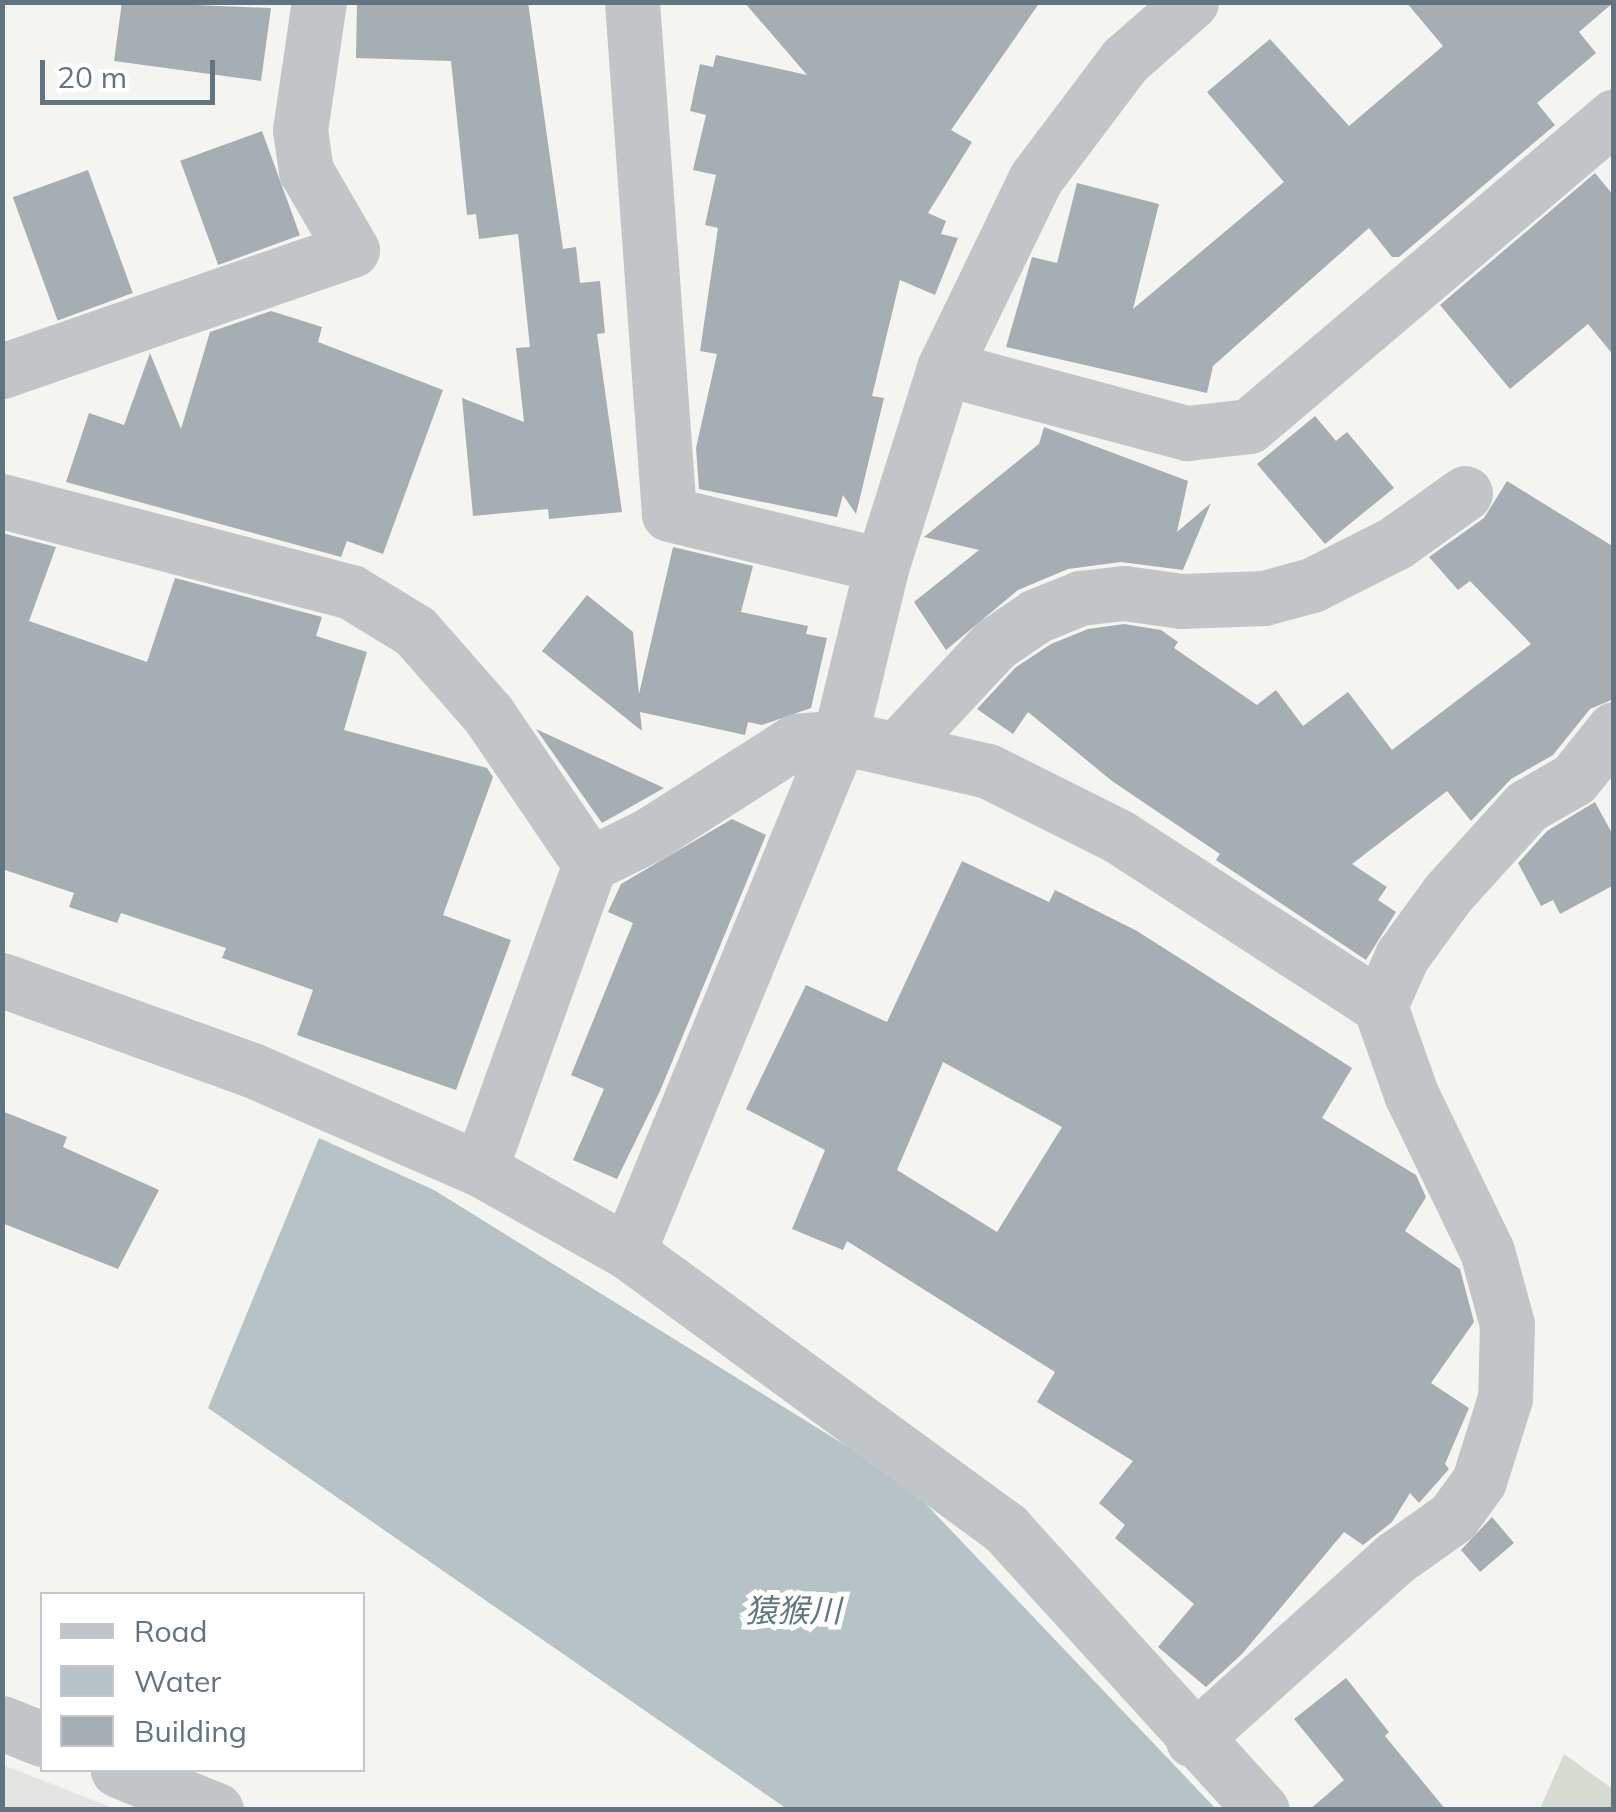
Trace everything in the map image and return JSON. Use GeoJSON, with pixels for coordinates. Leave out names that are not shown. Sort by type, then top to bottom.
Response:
{"type":"FeatureCollection","features":[{"type":"Feature","properties":{"kind":"street"},"geometry":{"type":"LineString","coordinates":[[2,372],[352,250],[306,171],[300,130],[319,2]]}},
{"type":"Feature","properties":{"kind":"street"},"geometry":{"type":"LineString","coordinates":[[632,2],[669,514],[882,565]]}},
{"type":"Feature","properties":{"kind":"street"},"geometry":{"type":"LineString","coordinates":[[628,1252],[840,737],[882,565],[944,368],[1036,178],[1125,60],[1191,2]]}},
{"type":"Feature","properties":{"kind":"street"},"geometry":{"type":"LineString","coordinates":[[944,368],[1187,433],[1249,426],[1614,116]]}},
{"type":"Feature","properties":{"kind":"street"},"geometry":{"type":"LineString","coordinates":[[896,750],[995,644],[1036,616],[1080,598],[1264,598],[1312,585],[1395,543],[1465,493]]}},
{"type":"Feature","properties":{"kind":"street"},"geometry":{"type":"LineString","coordinates":[[2,501],[351,592],[415,631],[488,714],[590,864]]}},
{"type":"Feature","properties":{"kind":"street"},"geometry":{"type":"LineString","coordinates":[[1380,1006],[1402,956],[1448,893],[1527,806],[1574,779],[1614,729]]}},
{"type":"Feature","properties":{"kind":"street"},"geometry":{"type":"LineString","coordinates":[[480,1169],[590,864],[649,836],[796,740],[840,737],[988,771],[1118,836],[1380,1006],[1410,1094],[1487,1251],[1507,1324],[1505,1398],[1479,1480],[1453,1517],[1395,1558],[1193,1740]]}},
{"type":"Feature","properties":{"kind":"street"},"geometry":{"type":"LineString","coordinates":[[2,980],[252,1070],[480,1169],[628,1252],[1006,1529],[1193,1740],[1262,1810]]}},
{"type":"Feature","properties":{"kind":"street"},"geometry":{"type":"LineString","coordinates":[[2,1723],[40,1738]]}},
{"type":"Feature","properties":{"kind":"street"},"geometry":{"type":"LineString","coordinates":[[123,1772],[216,1810]]}},
{"type":"Feature","properties":{"kind":"shaded area"},"geometry":{"type":"Polygon","coordinates":[[[1564,1754],[1613,1789],[1613,1809],[1540,1809],[1564,1754]]]}},
{"type":"Feature","properties":{"kind":"shaded area"},"geometry":{"type":"Polygon","coordinates":[[[3,1765],[116,1809],[3,1809],[3,1765]]]}},
{"type":"Feature","properties":{"kind":"water","name":"猿猴川"},"geometry":{"type":"Polygon","coordinates":[[[319,1138],[434,1190],[906,1483],[1216,1809],[787,1809],[208,1408],[319,1138]]]}},
{"type":"Feature","properties":{"kind":"building"},"geometry":{"type":"Polygon","coordinates":[[[122,2],[271,8],[261,81],[114,61],[122,2]]]}},
{"type":"Feature","properties":{"kind":"building"},"geometry":{"type":"Polygon","coordinates":[[[357,2],[528,2],[563,249],[576,247],[580,283],[600,281],[605,333],[597,334],[622,512],[549,519],[548,509],[473,516],[462,398],[524,422],[516,348],[530,347],[518,234],[479,239],[476,214],[467,215],[451,61],[356,58],[357,2]]]}},
{"type":"Feature","properties":{"kind":"building"},"geometry":{"type":"Polygon","coordinates":[[[744,2],[1040,2],[951,130],[972,142],[928,213],[946,221],[941,234],[958,238],[935,295],[900,280],[872,396],[884,398],[856,514],[843,495],[837,517],[699,489],[696,448],[717,354],[700,351],[718,228],[705,225],[716,175],[693,170],[706,115],[690,111],[700,64],[713,67],[716,55],[807,75],[744,2]]]}},
{"type":"Feature","properties":{"kind":"building"},"geometry":{"type":"Polygon","coordinates":[[[1406,2],[1614,2],[1579,32],[1596,53],[1537,103],[1555,125],[1399,257],[1392,257],[1369,228],[1213,366],[1207,393],[1006,347],[1032,257],[1057,263],[1077,183],[1159,204],[1133,309],[1284,182],[1207,92],[1270,39],[1349,126],[1443,46],[1406,2]]]}},
{"type":"Feature","properties":{"kind":"building"},"geometry":{"type":"Polygon","coordinates":[[[262,131],[300,235],[218,265],[180,161],[262,131]]]}},
{"type":"Feature","properties":{"kind":"building"},"geometry":{"type":"Polygon","coordinates":[[[88,170],[133,293],[58,320],[13,197],[88,170]]]}},
{"type":"Feature","properties":{"kind":"building"},"geometry":{"type":"Polygon","coordinates":[[[1595,173],[1614,196],[1614,356],[1588,324],[1510,389],[1440,305],[1595,173]]]}},
{"type":"Feature","properties":{"kind":"building"},"geometry":{"type":"Polygon","coordinates":[[[271,311],[322,327],[318,342],[443,390],[383,554],[347,541],[341,557],[66,482],[89,413],[124,425],[150,353],[181,429],[210,332],[271,311]]]}},
{"type":"Feature","properties":{"kind":"building"},"geometry":{"type":"Polygon","coordinates":[[[1315,416],[1336,441],[1347,432],[1394,488],[1325,544],[1257,464],[1315,416]]]}},
{"type":"Feature","properties":{"kind":"building"},"geometry":{"type":"Polygon","coordinates":[[[1044,427],[1188,481],[1177,532],[1211,503],[1183,570],[1121,562],[1068,569],[1018,590],[946,650],[914,602],[979,550],[924,537],[1039,444],[1044,427]]]}},
{"type":"Feature","properties":{"kind":"building"},"geometry":{"type":"Polygon","coordinates":[[[1507,481],[1614,547],[1614,699],[1590,709],[1553,755],[1511,779],[1471,821],[1447,791],[1352,864],[1387,887],[1378,900],[1396,912],[1366,960],[1216,860],[1220,854],[1112,781],[1028,712],[1013,734],[977,709],[1015,668],[1051,644],[1088,629],[1124,624],[1161,630],[1178,642],[1174,648],[1257,705],[1276,690],[1303,726],[1348,692],[1392,750],[1531,644],[1470,581],[1458,590],[1429,557],[1484,518],[1507,481]]]}},
{"type":"Feature","properties":{"kind":"building"},"geometry":{"type":"Polygon","coordinates":[[[2,533],[56,547],[29,621],[147,662],[175,578],[322,617],[316,636],[367,652],[344,730],[487,768],[493,777],[443,915],[511,940],[456,1090],[297,1035],[313,990],[222,958],[226,948],[121,913],[117,923],[69,907],[74,893],[2,869],[2,533]]]}},
{"type":"Feature","properties":{"kind":"building"},"geometry":{"type":"Polygon","coordinates":[[[673,547],[753,566],[741,612],[808,626],[806,634],[827,638],[811,708],[762,725],[748,722],[745,735],[640,712],[642,731],[542,651],[587,595],[633,632],[639,694],[673,547]]]}},
{"type":"Feature","properties":{"kind":"building"},"geometry":{"type":"Polygon","coordinates":[[[536,729],[664,788],[602,823],[536,729]]]}},
{"type":"Feature","properties":{"kind":"building"},"geometry":{"type":"Polygon","coordinates":[[[1595,802],[1614,837],[1614,885],[1560,914],[1553,900],[1541,906],[1518,863],[1547,831],[1595,802]]]}},
{"type":"Feature","properties":{"kind":"building"},"geometry":{"type":"Polygon","coordinates":[[[732,819],[766,835],[660,1091],[617,1179],[573,1160],[604,1089],[571,1075],[633,923],[608,912],[621,884],[732,819]]]}},
{"type":"Feature","properties":{"kind":"building"},"geometry":{"type":"Polygon","coordinates":[[[962,861],[1049,902],[1055,890],[1137,931],[1352,1068],[1322,1118],[1416,1175],[1426,1197],[1405,1231],[1460,1269],[1474,1322],[1431,1383],[1469,1408],[1445,1464],[1449,1469],[1419,1503],[1410,1493],[1392,1522],[1363,1545],[1344,1532],[1242,1654],[1206,1687],[1158,1647],[1194,1604],[1115,1538],[1125,1525],[1099,1503],[1133,1461],[1037,1402],[1055,1372],[847,1241],[843,1250],[792,1229],[825,1150],[746,1109],[806,985],[887,1022],[962,861]],[[943,1062],[897,1170],[997,1232],[1062,1127],[943,1062]]]}},
{"type":"Feature","properties":{"kind":"building"},"geometry":{"type":"Polygon","coordinates":[[[2,1111],[67,1137],[63,1147],[159,1190],[118,1269],[2,1223],[2,1111]]]}},
{"type":"Feature","properties":{"kind":"building"},"geometry":{"type":"Polygon","coordinates":[[[1492,1517],[1514,1543],[1480,1572],[1461,1550],[1492,1517]]]}},
{"type":"Feature","properties":{"kind":"building"},"geometry":{"type":"Polygon","coordinates":[[[1346,1678],[1389,1732],[1385,1736],[1446,1810],[1309,1810],[1344,1780],[1294,1719],[1346,1678]]]}}]}
